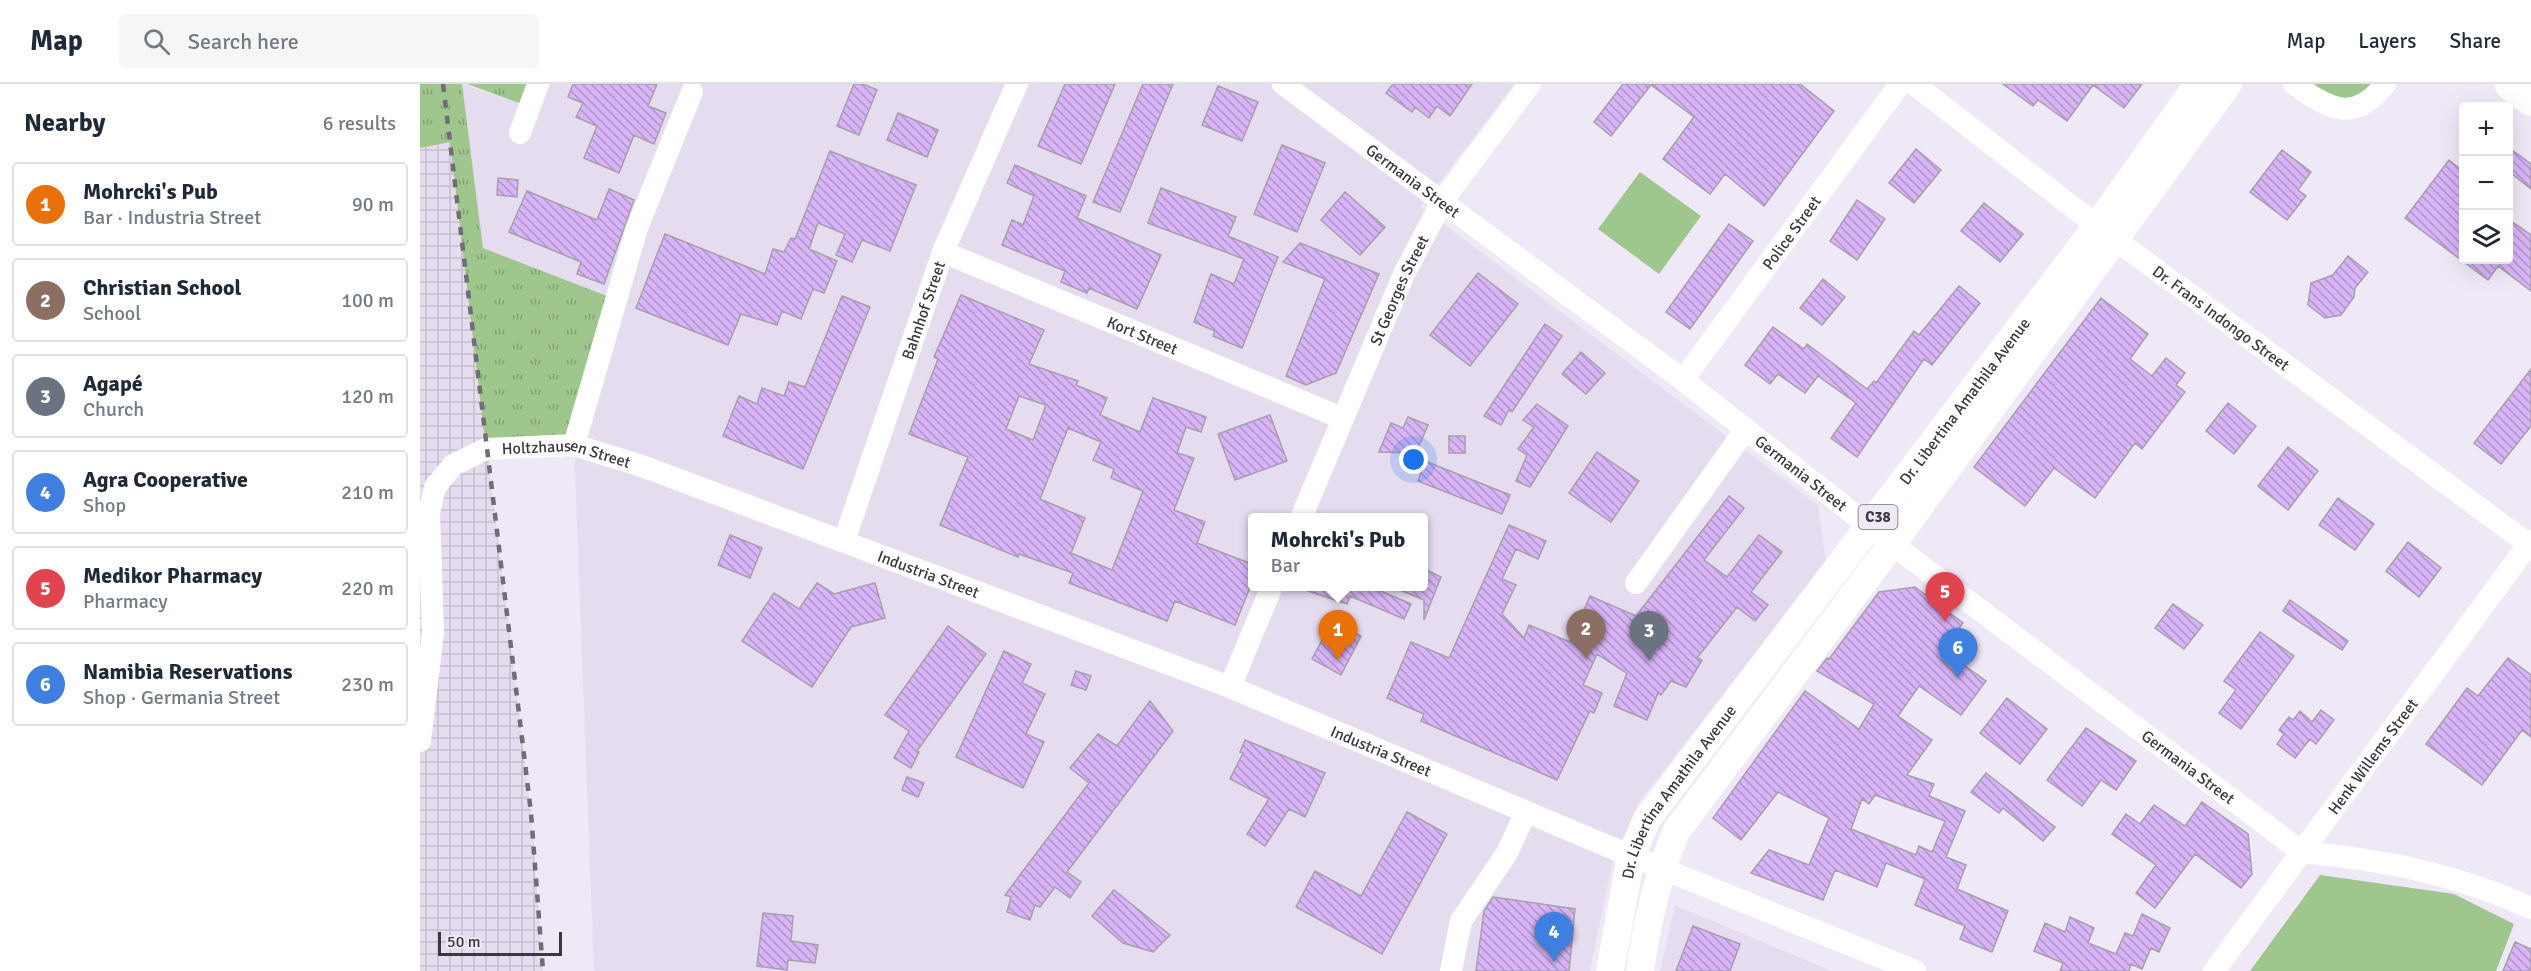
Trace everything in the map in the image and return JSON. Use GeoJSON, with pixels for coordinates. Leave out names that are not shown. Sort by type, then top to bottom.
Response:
{"type":"FeatureCollection","features":[{"type":"Feature","properties":{"kind":"main road","name":"Dr. Libertina Amathila Avenue"},"geometry":{"type":"LineString","coordinates":[[2107,233],[2198,84]]}},
{"type":"Feature","properties":{"kind":"main road","name":"Dr. Libertina Amathila Avenue"},"geometry":{"type":"LineString","coordinates":[[1640,971],[1648,915],[1660,868],[1677,830],[1881,535],[2107,233],[2228,84]]}},
{"type":"Feature","properties":{"kind":"main road","name":"Dr. Libertina Amathila Avenue"},"geometry":{"type":"LineString","coordinates":[[1610,971],[1631,856],[1647,819],[1881,535]]}},
{"type":"Feature","properties":{"kind":"street"},"geometry":{"type":"LineString","coordinates":[[520,133],[538,84]]}},
{"type":"Feature","properties":{"kind":"street","name":"Bahnhof Street"},"geometry":{"type":"LineString","coordinates":[[844,541],[943,252],[1017,84]]}},
{"type":"Feature","properties":{"kind":"street","name":"Germania Street"},"geometry":{"type":"LineString","coordinates":[[1283,84],[1443,200],[1683,380],[1881,535],[2302,852]]}},
{"type":"Feature","properties":{"kind":"street","name":"St Georges Street"},"geometry":{"type":"LineString","coordinates":[[1303,513],[1399,284],[1443,200],[1530,84]]}},
{"type":"Feature","properties":{"kind":"street","name":"Police Street"},"geometry":{"type":"LineString","coordinates":[[1683,380],[1900,84]]}},
{"type":"Feature","properties":{"kind":"street","name":"Dr. Frans Indongo Street"},"geometry":{"type":"LineString","coordinates":[[1914,84],[2107,233],[2530,544]]}},
{"type":"Feature","properties":{"kind":"street"},"geometry":{"type":"LineString","coordinates":[[2294,84],[2320,103],[2336,109],[2358,108],[2385,84]]}},
{"type":"Feature","properties":{"kind":"street"},"geometry":{"type":"LineString","coordinates":[[574,446],[637,228],[692,92]]}},
{"type":"Feature","properties":{"kind":"street","name":"Kort Street"},"geometry":{"type":"LineString","coordinates":[[943,252],[1342,418]]}},
{"type":"Feature","properties":{"kind":"street"},"geometry":{"type":"LineString","coordinates":[[1636,584],[1746,429]]}},
{"type":"Feature","properties":{"kind":"street","name":"Holtzhausen Street"},"geometry":{"type":"LineString","coordinates":[[420,741],[433,633],[429,513],[435,487],[453,465],[486,449],[574,446],[642,466],[844,541]]}},
{"type":"Feature","properties":{"kind":"street","name":"Industria Street"},"geometry":{"type":"LineString","coordinates":[[844,541],[1230,687],[1631,856],[1915,971]]}},
{"type":"Feature","properties":{"kind":"street","name":"Henk Willems Street"},"geometry":{"type":"LineString","coordinates":[[2214,971],[2530,544]]}},
{"type":"Feature","properties":{"kind":"street"},"geometry":{"type":"LineString","coordinates":[[1230,687],[1270,591]]}},
{"type":"Feature","properties":{"kind":"street"},"geometry":{"type":"LineString","coordinates":[[1451,971],[1461,921],[1507,853],[1526,812]]}},
{"type":"Feature","properties":{"kind":"street"},"geometry":{"type":"LineString","coordinates":[[2302,852],[2374,859],[2422,869],[2531,908]]}},
{"type":"Feature","properties":{"kind":"shaded area"},"geometry":{"type":"Polygon","coordinates":[[[462,84],[529,107],[538,84],[1514,84],[1421,207],[1818,505],[1826,562],[1639,802],[1612,864],[1590,971],[594,971],[574,445],[615,299],[483,248],[462,84]]]}},
{"type":"Feature","properties":{"kind":"shaded area"},"geometry":{"type":"Polygon","coordinates":[[[450,141],[531,813],[543,971],[420,971],[420,148],[450,141]]]}},
{"type":"Feature","properties":{"kind":"shaded area"},"geometry":{"type":"Polygon","coordinates":[[[1675,905],[1831,971],[1660,971],[1675,905]]]}},
{"type":"Feature","properties":{"kind":"green space"},"geometry":{"type":"Polygon","coordinates":[[[420,84],[462,84],[483,248],[615,299],[574,445],[486,449],[450,142],[420,148],[420,84]]]}},
{"type":"Feature","properties":{"kind":"green space"},"geometry":{"type":"Polygon","coordinates":[[[467,84],[538,84],[530,107],[467,84]]]}},
{"type":"Feature","properties":{"kind":"green space"},"geometry":{"type":"Polygon","coordinates":[[[2294,84],[2385,84],[2358,108],[2294,84]]]}},
{"type":"Feature","properties":{"kind":"green space"},"geometry":{"type":"Polygon","coordinates":[[[1640,172],[1701,216],[1659,274],[1598,229],[1640,172]]]}},
{"type":"Feature","properties":{"kind":"green space"},"geometry":{"type":"Polygon","coordinates":[[[2320,875],[2454,894],[2514,924],[2496,971],[2250,971],[2320,875]]]}},
{"type":"Feature","properties":{"kind":"building"},"geometry":{"type":"Polygon","coordinates":[[[573,84],[657,84],[648,106],[666,113],[654,144],[634,135],[619,173],[584,158],[597,126],[576,117],[583,103],[568,97],[573,84]]]}},
{"type":"Feature","properties":{"kind":"building"},"geometry":{"type":"Polygon","coordinates":[[[854,84],[863,84],[877,90],[859,135],[837,126],[854,84]]]}},
{"type":"Feature","properties":{"kind":"building"},"geometry":{"type":"Polygon","coordinates":[[[1065,84],[1115,84],[1081,164],[1038,146],[1065,84]]]}},
{"type":"Feature","properties":{"kind":"building"},"geometry":{"type":"Polygon","coordinates":[[[1143,84],[1173,84],[1120,212],[1093,202],[1143,84]]]}},
{"type":"Feature","properties":{"kind":"building"},"geometry":{"type":"Polygon","coordinates":[[[1393,84],[1472,84],[1450,116],[1437,106],[1429,118],[1415,107],[1412,112],[1386,93],[1393,84]]]}},
{"type":"Feature","properties":{"kind":"building"},"geometry":{"type":"Polygon","coordinates":[[[1623,84],[1800,84],[1834,111],[1764,206],[1725,174],[1710,194],[1663,159],[1694,117],[1651,85],[1611,136],[1594,122],[1623,84]]]}},
{"type":"Feature","properties":{"kind":"building"},"geometry":{"type":"Polygon","coordinates":[[[2003,84],[2142,84],[2124,108],[2093,85],[2067,121],[2038,100],[2033,106],[2003,84]]]}},
{"type":"Feature","properties":{"kind":"building"},"geometry":{"type":"Polygon","coordinates":[[[1218,86],[1258,102],[1242,141],[1202,125],[1218,86]]]}},
{"type":"Feature","properties":{"kind":"building"},"geometry":{"type":"Polygon","coordinates":[[[898,113],[938,130],[927,157],[887,140],[898,113]]]}},
{"type":"Feature","properties":{"kind":"building"},"geometry":{"type":"Polygon","coordinates":[[[1282,145],[1325,163],[1297,232],[1254,214],[1282,145]]]}},
{"type":"Feature","properties":{"kind":"building"},"geometry":{"type":"Polygon","coordinates":[[[1916,149],[1941,170],[1914,203],[1889,183],[1916,149]]]}},
{"type":"Feature","properties":{"kind":"building"},"geometry":{"type":"Polygon","coordinates":[[[2282,150],[2311,172],[2298,190],[2306,196],[2287,220],[2250,192],[2282,150]]]}},
{"type":"Feature","properties":{"kind":"building"},"geometry":{"type":"Polygon","coordinates":[[[830,151],[916,185],[890,251],[862,240],[852,262],[836,255],[845,234],[818,223],[809,249],[837,261],[824,293],[813,289],[801,319],[782,311],[777,325],[741,314],[728,345],[636,308],[665,234],[765,274],[773,249],[784,252],[791,238],[795,239],[830,151]]]}},
{"type":"Feature","properties":{"kind":"building"},"geometry":{"type":"Polygon","coordinates":[[[2513,151],[2531,164],[2531,189],[2513,175],[2513,151]]]}},
{"type":"Feature","properties":{"kind":"building"},"geometry":{"type":"Polygon","coordinates":[[[2449,160],[2459,168],[2459,258],[2405,218],[2449,160]]]}},
{"type":"Feature","properties":{"kind":"building"},"geometry":{"type":"Polygon","coordinates":[[[1015,165],[1086,196],[1077,218],[1161,255],[1137,309],[1089,288],[1087,293],[1061,282],[1065,271],[1002,245],[1012,220],[1023,225],[1034,196],[1007,183],[1015,165]]]}},
{"type":"Feature","properties":{"kind":"building"},"geometry":{"type":"Polygon","coordinates":[[[498,178],[518,180],[517,197],[497,195],[498,178]]]}},
{"type":"Feature","properties":{"kind":"building"},"geometry":{"type":"Polygon","coordinates":[[[1161,188],[1236,217],[1228,236],[1278,257],[1242,348],[1213,336],[1215,331],[1194,322],[1211,274],[1234,284],[1244,259],[1148,223],[1161,188]]]}},
{"type":"Feature","properties":{"kind":"building"},"geometry":{"type":"Polygon","coordinates":[[[609,189],[634,200],[604,284],[577,274],[581,262],[509,232],[527,191],[597,220],[609,189]]]}},
{"type":"Feature","properties":{"kind":"building"},"geometry":{"type":"Polygon","coordinates":[[[1345,192],[1385,227],[1360,255],[1321,220],[1345,192]]]}},
{"type":"Feature","properties":{"kind":"building"},"geometry":{"type":"Polygon","coordinates":[[[1857,200],[1885,219],[1857,260],[1830,241],[1857,200]]]}},
{"type":"Feature","properties":{"kind":"building"},"geometry":{"type":"Polygon","coordinates":[[[1984,203],[2023,234],[2000,262],[1961,231],[1984,203]]]}},
{"type":"Feature","properties":{"kind":"building"},"geometry":{"type":"Polygon","coordinates":[[[2513,222],[2531,235],[2531,291],[2498,266],[2488,280],[2467,264],[2513,264],[2513,222]]]}},
{"type":"Feature","properties":{"kind":"building"},"geometry":{"type":"Polygon","coordinates":[[[1729,224],[1753,241],[1690,329],[1666,312],[1729,224]]]}},
{"type":"Feature","properties":{"kind":"building"},"geometry":{"type":"Polygon","coordinates":[[[1300,243],[1379,274],[1336,373],[1306,385],[1286,376],[1325,279],[1283,262],[1300,243]]]}},
{"type":"Feature","properties":{"kind":"building"},"geometry":{"type":"Polygon","coordinates":[[[2348,256],[2368,272],[2355,288],[2354,297],[2341,315],[2325,318],[2308,305],[2311,283],[2333,275],[2348,256]]]}},
{"type":"Feature","properties":{"kind":"building"},"geometry":{"type":"Polygon","coordinates":[[[1478,273],[1518,304],[1470,366],[1430,335],[1478,273]]]}},
{"type":"Feature","properties":{"kind":"building"},"geometry":{"type":"Polygon","coordinates":[[[1823,279],[1845,297],[1822,325],[1800,308],[1823,279]]]}},
{"type":"Feature","properties":{"kind":"building"},"geometry":{"type":"Polygon","coordinates":[[[1959,286],[1980,303],[1932,365],[1924,359],[1857,457],[1831,438],[1856,403],[1818,376],[1805,393],[1778,374],[1770,384],[1745,365],[1773,327],[1804,349],[1807,344],[1867,389],[1874,381],[1876,383],[1914,331],[1919,335],[1959,286]]]}},
{"type":"Feature","properties":{"kind":"building"},"geometry":{"type":"Polygon","coordinates":[[[961,295],[1044,330],[1029,364],[1078,381],[1076,385],[1107,398],[1100,415],[1140,432],[1153,398],[1206,417],[1201,432],[1186,427],[1177,453],[1194,458],[1174,510],[1205,522],[1197,543],[1248,562],[1248,591],[1235,625],[1175,601],[1167,621],[1069,583],[1073,573],[1019,554],[1018,557],[940,525],[968,457],[909,434],[938,359],[934,357],[961,295]],[[1019,396],[1006,429],[1033,440],[1046,405],[1019,396]],[[1068,428],[1040,499],[1085,518],[1071,553],[1112,570],[1143,491],[1111,478],[1114,469],[1093,460],[1101,442],[1068,428]]]}},
{"type":"Feature","properties":{"kind":"building"},"geometry":{"type":"Polygon","coordinates":[[[842,296],[870,307],[803,469],[723,436],[739,396],[757,404],[762,388],[784,396],[789,382],[805,387],[842,296]]]}},
{"type":"Feature","properties":{"kind":"building"},"geometry":{"type":"Polygon","coordinates":[[[2101,298],[2148,334],[2130,359],[2152,376],[2166,358],[2185,373],[2176,385],[2185,392],[2142,449],[2135,443],[2095,498],[2054,468],[2025,506],[1974,467],[2101,298]]]}},
{"type":"Feature","properties":{"kind":"building"},"geometry":{"type":"Polygon","coordinates":[[[1545,324],[1562,336],[1512,412],[1509,410],[1501,425],[1484,416],[1545,324]]]}},
{"type":"Feature","properties":{"kind":"building"},"geometry":{"type":"Polygon","coordinates":[[[1581,352],[1605,373],[1586,394],[1562,374],[1581,352]]]}},
{"type":"Feature","properties":{"kind":"building"},"geometry":{"type":"Polygon","coordinates":[[[2531,369],[2531,426],[2501,464],[2474,443],[2531,369]]]}},
{"type":"Feature","properties":{"kind":"building"},"geometry":{"type":"Polygon","coordinates":[[[2228,403],[2256,426],[2234,454],[2206,431],[2228,403]]]}},
{"type":"Feature","properties":{"kind":"building"},"geometry":{"type":"Polygon","coordinates":[[[1537,404],[1568,426],[1530,487],[1516,481],[1527,455],[1518,449],[1534,427],[1523,420],[1537,404]]]}},
{"type":"Feature","properties":{"kind":"building"},"geometry":{"type":"Polygon","coordinates":[[[1270,415],[1287,461],[1235,480],[1218,434],[1270,415]]]}},
{"type":"Feature","properties":{"kind":"building"},"geometry":{"type":"Polygon","coordinates":[[[1408,417],[1428,425],[1416,453],[1379,452],[1391,423],[1403,428],[1408,417]]]}},
{"type":"Feature","properties":{"kind":"building"},"geometry":{"type":"Polygon","coordinates":[[[1449,436],[1465,436],[1465,453],[1449,453],[1449,436]]]}},
{"type":"Feature","properties":{"kind":"building"},"geometry":{"type":"Polygon","coordinates":[[[2288,447],[2318,471],[2288,510],[2258,486],[2288,447]]]}},
{"type":"Feature","properties":{"kind":"building"},"geometry":{"type":"Polygon","coordinates":[[[1597,452],[1639,481],[1611,522],[1569,493],[1597,452]]]}},
{"type":"Feature","properties":{"kind":"building"},"geometry":{"type":"Polygon","coordinates":[[[1425,461],[1510,495],[1502,514],[1418,481],[1425,461]]]}},
{"type":"Feature","properties":{"kind":"building"},"geometry":{"type":"Polygon","coordinates":[[[1729,496],[1744,508],[1704,560],[1727,577],[1759,535],[1782,552],[1751,592],[1768,605],[1755,621],[1737,607],[1697,658],[1702,660],[1686,687],[1671,681],[1661,695],[1658,693],[1647,720],[1614,706],[1627,673],[1597,654],[1583,685],[1602,693],[1594,713],[1590,711],[1557,780],[1421,721],[1424,714],[1387,698],[1411,642],[1449,658],[1509,525],[1546,541],[1538,559],[1516,549],[1502,579],[1516,585],[1502,614],[1524,638],[1529,625],[1570,642],[1590,596],[1636,616],[1729,496]]]}},
{"type":"Feature","properties":{"kind":"building"},"geometry":{"type":"Polygon","coordinates":[[[2338,498],[2374,524],[2355,550],[2319,525],[2338,498]]]}},
{"type":"Feature","properties":{"kind":"building"},"geometry":{"type":"Polygon","coordinates":[[[730,535],[762,548],[750,578],[718,565],[730,535]]]}},
{"type":"Feature","properties":{"kind":"building"},"geometry":{"type":"Polygon","coordinates":[[[2408,542],[2441,568],[2419,597],[2386,571],[2408,542]]]}},
{"type":"Feature","properties":{"kind":"building"},"geometry":{"type":"Polygon","coordinates":[[[1428,571],[1441,577],[1424,620],[1424,600],[1403,591],[1428,591],[1428,571]]]}},
{"type":"Feature","properties":{"kind":"building"},"geometry":{"type":"Polygon","coordinates":[[[817,583],[834,594],[875,583],[885,618],[851,627],[812,687],[742,641],[774,593],[799,609],[817,583]]]}},
{"type":"Feature","properties":{"kind":"building"},"geometry":{"type":"Polygon","coordinates":[[[1915,587],[1963,623],[1943,650],[1986,681],[1961,715],[1919,686],[1898,716],[1932,740],[1907,775],[1934,784],[1929,796],[1965,811],[1946,857],[1966,865],[1957,889],[2008,911],[1992,952],[1960,939],[1965,926],[1915,905],[1925,879],[1886,863],[1877,887],[1835,870],[1823,900],[1751,873],[1769,850],[1809,865],[1829,818],[1778,792],[1741,840],[1713,818],[1805,691],[1859,729],[1874,704],[1817,671],[1827,658],[1829,659],[1879,592],[1915,587]],[[1875,795],[1869,804],[1862,799],[1851,829],[1916,855],[1919,846],[1932,852],[1945,821],[1875,795]]]}},
{"type":"Feature","properties":{"kind":"building"},"geometry":{"type":"Polygon","coordinates":[[[1308,591],[1381,591],[1411,604],[1404,619],[1350,596],[1347,604],[1308,591]]]}},
{"type":"Feature","properties":{"kind":"building"},"geometry":{"type":"Polygon","coordinates":[[[2290,600],[2348,641],[2342,650],[2283,611],[2290,600]]]}},
{"type":"Feature","properties":{"kind":"building"},"geometry":{"type":"Polygon","coordinates":[[[2173,604],[2203,625],[2184,649],[2155,628],[2173,604]]]}},
{"type":"Feature","properties":{"kind":"building"},"geometry":{"type":"Polygon","coordinates":[[[1332,621],[1361,636],[1341,675],[1312,659],[1332,621]]]}},
{"type":"Feature","properties":{"kind":"building"},"geometry":{"type":"Polygon","coordinates":[[[948,626],[986,654],[917,751],[919,752],[911,768],[894,758],[909,731],[885,715],[948,626]]]}},
{"type":"Feature","properties":{"kind":"building"},"geometry":{"type":"Polygon","coordinates":[[[2260,632],[2294,656],[2241,729],[2219,713],[2236,690],[2224,681],[2260,632]]]}},
{"type":"Feature","properties":{"kind":"building"},"geometry":{"type":"Polygon","coordinates":[[[1004,651],[1031,664],[1022,683],[1045,694],[1026,734],[1044,742],[1023,788],[956,757],[1004,651]]]}},
{"type":"Feature","properties":{"kind":"building"},"geometry":{"type":"Polygon","coordinates":[[[2508,658],[2531,675],[2531,737],[2522,730],[2482,785],[2426,744],[2467,688],[2478,696],[2508,658]]]}},
{"type":"Feature","properties":{"kind":"building"},"geometry":{"type":"Polygon","coordinates":[[[1076,671],[1091,676],[1086,690],[1071,685],[1076,671]]]}},
{"type":"Feature","properties":{"kind":"building"},"geometry":{"type":"Polygon","coordinates":[[[2007,698],[2047,729],[2020,764],[1980,733],[2007,698]]]}},
{"type":"Feature","properties":{"kind":"building"},"geometry":{"type":"Polygon","coordinates":[[[1150,701],[1173,731],[1067,872],[1081,882],[1070,898],[1055,887],[1040,907],[1035,905],[1030,920],[1007,912],[1011,897],[1005,895],[1089,783],[1070,768],[1098,734],[1117,746],[1150,701]]]}},
{"type":"Feature","properties":{"kind":"building"},"geometry":{"type":"Polygon","coordinates":[[[2321,710],[2334,720],[2316,744],[2310,739],[2295,758],[2277,744],[2284,734],[2279,730],[2289,717],[2293,720],[2300,711],[2312,722],[2321,710]]]}},
{"type":"Feature","properties":{"kind":"building"},"geometry":{"type":"Polygon","coordinates":[[[2086,728],[2136,761],[2116,790],[2101,780],[2082,806],[2047,780],[2086,728]]]}},
{"type":"Feature","properties":{"kind":"building"},"geometry":{"type":"Polygon","coordinates":[[[1245,740],[1325,773],[1305,817],[1289,809],[1265,846],[1247,834],[1269,799],[1230,779],[1243,753],[1240,752],[1245,740]]]}},
{"type":"Feature","properties":{"kind":"building"},"geometry":{"type":"Polygon","coordinates":[[[1986,773],[2055,827],[2043,841],[2003,808],[1999,813],[1971,792],[1986,773]]]}},
{"type":"Feature","properties":{"kind":"building"},"geometry":{"type":"Polygon","coordinates":[[[907,777],[924,783],[918,797],[902,790],[907,777]]]}},
{"type":"Feature","properties":{"kind":"building"},"geometry":{"type":"Polygon","coordinates":[[[2202,802],[2248,834],[2252,874],[2241,888],[2195,854],[2155,908],[2136,893],[2156,865],[2112,834],[2126,814],[2140,824],[2154,805],[2185,826],[2202,802]]]}},
{"type":"Feature","properties":{"kind":"building"},"geometry":{"type":"Polygon","coordinates":[[[1407,812],[1447,834],[1382,954],[1296,907],[1315,871],[1361,896],[1407,812]]]}},
{"type":"Feature","properties":{"kind":"building"},"geometry":{"type":"Polygon","coordinates":[[[1114,890],[1170,935],[1153,952],[1123,943],[1092,916],[1114,890]]]}},
{"type":"Feature","properties":{"kind":"building"},"geometry":{"type":"Polygon","coordinates":[[[1493,897],[1575,909],[1569,971],[1476,971],[1484,911],[1493,897]]]}},
{"type":"Feature","properties":{"kind":"building"},"geometry":{"type":"Polygon","coordinates":[[[763,913],[793,916],[791,941],[818,945],[815,963],[788,960],[787,970],[757,966],[763,913]]]}},
{"type":"Feature","properties":{"kind":"building"},"geometry":{"type":"Polygon","coordinates":[[[2142,914],[2170,928],[2159,952],[2151,948],[2142,969],[2131,964],[2129,971],[2060,971],[2063,963],[2034,951],[2045,923],[2065,932],[2070,917],[2094,928],[2088,943],[2116,954],[2125,933],[2133,936],[2142,914]]]}},
{"type":"Feature","properties":{"kind":"building"},"geometry":{"type":"Polygon","coordinates":[[[1693,926],[1740,944],[1730,971],[1676,971],[1693,926]]]}},
{"type":"Feature","properties":{"kind":"building"},"geometry":{"type":"Polygon","coordinates":[[[2515,942],[2531,949],[2531,971],[2503,971],[2515,942]]]}},
{"type":"Feature","properties":{"kind":"railway"},"geometry":{"type":"LineString","coordinates":[[443,84],[531,813],[543,971]]}},
{"type":"Feature","properties":{"kind":"place","name":"Medikor Pharmacy"},"geometry":{"type":"Point","coordinates":[1945,622]}},
{"type":"Feature","properties":{"kind":"place","name":"Christian School"},"geometry":{"type":"Point","coordinates":[1586,659]}},
{"type":"Feature","properties":{"kind":"place","name":"Mohrcki's Pub"},"geometry":{"type":"Point","coordinates":[1338,660]}},
{"type":"Feature","properties":{"kind":"place","name":"Agapé"},"geometry":{"type":"Point","coordinates":[1649,661]}},
{"type":"Feature","properties":{"kind":"place","name":"Namibia Reservations"},"geometry":{"type":"Point","coordinates":[1958,678]}},
{"type":"Feature","properties":{"kind":"place","name":"Agra Cooperative"},"geometry":{"type":"Point","coordinates":[1554,962]}}]}
